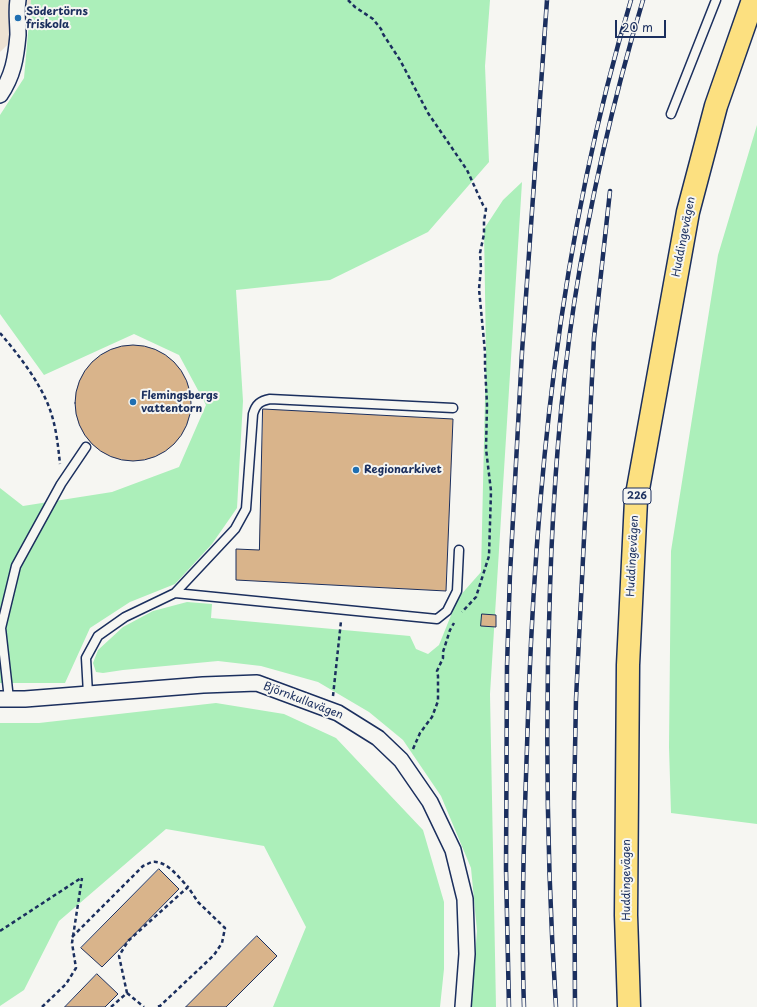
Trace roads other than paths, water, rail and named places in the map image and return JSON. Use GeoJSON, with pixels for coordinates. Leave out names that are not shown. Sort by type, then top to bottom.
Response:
{"type":"FeatureCollection","features":[{"type":"Feature","properties":{"kind":"main road","name":"Huddingevägen"},"geometry":{"type":"LineString","coordinates":[[629,1007],[626,915],[628,665],[636,500],[688,212],[716,106],[753,0]]}},
{"type":"Feature","properties":{"kind":"street"},"geometry":{"type":"LineString","coordinates":[[0,95],[8,83],[12,73],[18,35],[18,0]]}},
{"type":"Feature","properties":{"kind":"street","name":"Björnkullavägen"},"geometry":{"type":"LineString","coordinates":[[5,699],[25,699],[203,685],[257,684],[338,713],[378,738],[406,766],[430,802],[453,850],[465,899],[467,954],[463,1007]]}},
{"type":"Feature","properties":{"kind":"lane"},"geometry":{"type":"LineString","coordinates":[[671,114],[716,0]]}},
{"type":"Feature","properties":{"kind":"lane"},"geometry":{"type":"LineString","coordinates":[[88,694],[86,658],[98,636],[125,617],[175,593],[235,529],[246,509],[253,414],[255,406],[261,401],[270,399],[453,408]]}},
{"type":"Feature","properties":{"kind":"lane"},"geometry":{"type":"LineString","coordinates":[[5,699],[1,628],[16,566],[61,484],[86,447]]}},
{"type":"Feature","properties":{"kind":"lane"},"geometry":{"type":"LineString","coordinates":[[175,593],[438,619],[447,612],[457,590],[459,550]]}},
{"type":"Feature","properties":{"kind":"railway"},"geometry":{"type":"LineString","coordinates":[[509,1007],[506,869],[507,666],[510,574],[522,352],[547,0]]}},
{"type":"Feature","properties":{"kind":"railway"},"geometry":{"type":"LineString","coordinates":[[524,1007],[524,844],[530,652],[544,464],[554,370],[568,276],[585,183],[606,91],[631,0]]}},
{"type":"Feature","properties":{"kind":"railway"},"geometry":{"type":"LineString","coordinates":[[556,1007],[549,850],[547,745],[548,640],[553,517],[558,446],[569,339],[587,227],[612,113],[643,0]]}},
{"type":"Feature","properties":{"kind":"railway"},"geometry":{"type":"LineString","coordinates":[[575,1007],[574,803],[576,699],[594,338],[610,191]]}},
{"type":"Feature","properties":{"kind":"place","name":"Södertörns friskola"},"geometry":{"type":"Point","coordinates":[18,18]}},
{"type":"Feature","properties":{"kind":"place","name":"Flemingsbergs vattentorn"},"geometry":{"type":"Point","coordinates":[133,402]}},
{"type":"Feature","properties":{"kind":"place","name":"Regionarkivet"},"geometry":{"type":"Point","coordinates":[356,470]}}]}
